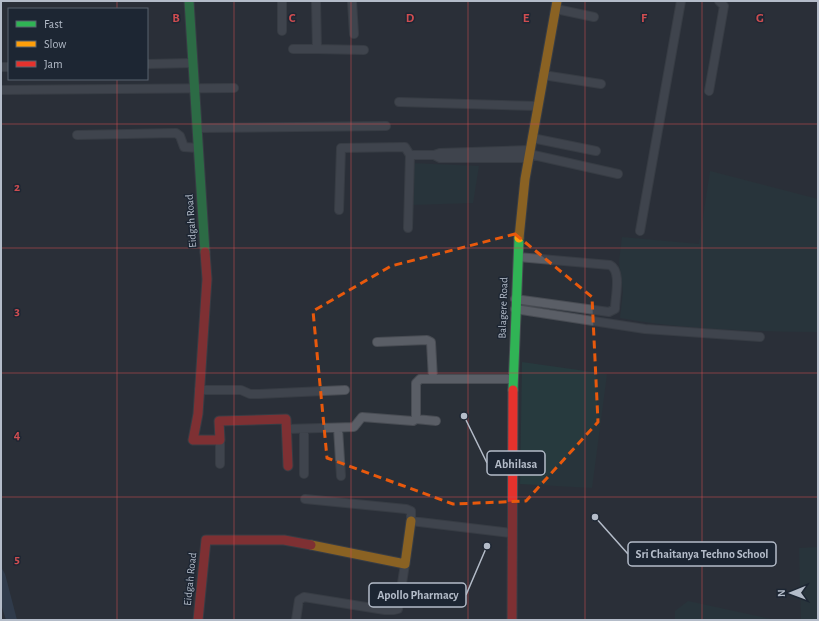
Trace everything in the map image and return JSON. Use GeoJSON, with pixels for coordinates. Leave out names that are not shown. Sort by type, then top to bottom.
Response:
{"type":"FeatureCollection","features":[{"type":"Feature","properties":{"kind":"street","name":"Eidgah Road"},"geometry":{"type":"LineString","coordinates":[[189,1],[207,279],[198,414],[193,440],[220,440]]}},
{"type":"Feature","properties":{"kind":"street"},"geometry":{"type":"LineString","coordinates":[[282,1],[282,31]]}},
{"type":"Feature","properties":{"kind":"street"},"geometry":{"type":"LineString","coordinates":[[316,1],[317,49]]}},
{"type":"Feature","properties":{"kind":"street"},"geometry":{"type":"LineString","coordinates":[[352,1],[354,34]]}},
{"type":"Feature","properties":{"kind":"street"},"geometry":{"type":"LineString","coordinates":[[640,232],[681,1]]}},
{"type":"Feature","properties":{"kind":"street"},"geometry":{"type":"LineString","coordinates":[[709,90],[724,6],[720,1]]}},
{"type":"Feature","properties":{"kind":"street"},"geometry":{"type":"LineString","coordinates":[[556,5],[594,17]]}},
{"type":"Feature","properties":{"kind":"street","name":"Balagere Road"},"geometry":{"type":"LineString","coordinates":[[512,620],[511,533],[513,378],[518,257],[524,186],[556,5]]}},
{"type":"Feature","properties":{"kind":"street"},"geometry":{"type":"LineString","coordinates":[[293,49],[364,50]]}},
{"type":"Feature","properties":{"kind":"street"},"geometry":{"type":"LineString","coordinates":[[148,64],[193,63]]}},
{"type":"Feature","properties":{"kind":"street"},"geometry":{"type":"LineString","coordinates":[[543,75],[601,84]]}},
{"type":"Feature","properties":{"kind":"street"},"geometry":{"type":"LineString","coordinates":[[1,90],[234,88]]}},
{"type":"Feature","properties":{"kind":"street"},"geometry":{"type":"LineString","coordinates":[[400,102],[537,106]]}},
{"type":"Feature","properties":{"kind":"street"},"geometry":{"type":"LineString","coordinates":[[197,128],[386,126]]}},
{"type":"Feature","properties":{"kind":"street"},"geometry":{"type":"LineString","coordinates":[[77,135],[176,133],[180,136],[184,147],[198,148]]}},
{"type":"Feature","properties":{"kind":"street"},"geometry":{"type":"LineString","coordinates":[[532,138],[596,151]]}},
{"type":"Feature","properties":{"kind":"street"},"geometry":{"type":"LineString","coordinates":[[339,210],[342,147],[405,147],[410,155],[408,228]]}},
{"type":"Feature","properties":{"kind":"street"},"geometry":{"type":"LineString","coordinates":[[410,155],[434,155],[440,152],[529,154],[618,174]]}},
{"type":"Feature","properties":{"kind":"street"},"geometry":{"type":"LineString","coordinates":[[516,299],[609,312],[615,309],[616,278],[615,270],[610,265],[518,257]]}},
{"type":"Feature","properties":{"kind":"street"},"geometry":{"type":"LineString","coordinates":[[515,309],[645,329],[760,337]]}},
{"type":"Feature","properties":{"kind":"street"},"geometry":{"type":"LineString","coordinates":[[377,342],[427,340],[431,342],[433,379]]}},
{"type":"Feature","properties":{"kind":"street"},"geometry":{"type":"LineString","coordinates":[[416,419],[416,383],[420,379],[513,378]]}},
{"type":"Feature","properties":{"kind":"street"},"geometry":{"type":"LineString","coordinates":[[199,390],[241,390],[250,394],[259,394],[345,390]]}},
{"type":"Feature","properties":{"kind":"street"},"geometry":{"type":"LineString","coordinates":[[287,429],[354,427],[362,417],[413,421],[416,419],[436,421]]}},
{"type":"Feature","properties":{"kind":"street"},"geometry":{"type":"LineString","coordinates":[[220,464],[219,421],[286,419],[288,466]]}},
{"type":"Feature","properties":{"kind":"street"},"geometry":{"type":"LineString","coordinates":[[338,428],[341,476]]}},
{"type":"Feature","properties":{"kind":"street"},"geometry":{"type":"LineString","coordinates":[[304,429],[304,474]]}},
{"type":"Feature","properties":{"kind":"street"},"geometry":{"type":"LineString","coordinates":[[296,620],[299,600],[304,597],[385,610],[394,610],[398,608],[411,521],[410,510],[305,499]]}},
{"type":"Feature","properties":{"kind":"street"},"geometry":{"type":"LineString","coordinates":[[411,521],[511,533]]}},
{"type":"Feature","properties":{"kind":"street","name":"Eidgah Road"},"geometry":{"type":"LineString","coordinates":[[198,620],[206,540],[284,540],[405,564]]}},
{"type":"Feature","properties":{"kind":"highlighted area"},"geometry":{"type":"Polygon","coordinates":[[[515,234],[592,297],[598,422],[526,501],[453,504],[327,458],[313,311],[391,266],[515,234]]]}},
{"type":"Feature","properties":{"kind":"green space"},"geometry":{"type":"Polygon","coordinates":[[[410,163],[479,166],[473,203],[411,205],[410,163]]]}},
{"type":"Feature","properties":{"kind":"green space"},"geometry":{"type":"Polygon","coordinates":[[[710,171],[818,199],[818,332],[694,327],[620,318],[623,292],[619,262],[622,237],[699,244],[710,171]]]}},
{"type":"Feature","properties":{"kind":"green space"},"geometry":{"type":"Polygon","coordinates":[[[522,362],[607,374],[592,488],[520,484],[522,362]]]}},
{"type":"Feature","properties":{"kind":"green space"},"geometry":{"type":"Polygon","coordinates":[[[818,547],[818,620],[801,620],[799,548],[818,547]]]}},
{"type":"Feature","properties":{"kind":"green space"},"geometry":{"type":"Polygon","coordinates":[[[688,601],[775,620],[675,620],[675,611],[688,601]]]}},
{"type":"Feature","properties":{"kind":"water"},"geometry":{"type":"Polygon","coordinates":[[[1,567],[5,574],[17,620],[6,620],[1,604],[1,567]]]}},
{"type":"Feature","properties":{"kind":"traffic: fast"},"geometry":{"type":"LineString","coordinates":[[189,1],[205,252]]}},
{"type":"Feature","properties":{"kind":"traffic: fast"},"geometry":{"type":"LineString","coordinates":[[513,390],[519,238]]}},
{"type":"Feature","properties":{"kind":"traffic: slow"},"geometry":{"type":"LineString","coordinates":[[519,238],[525,179],[557,1]]}},
{"type":"Feature","properties":{"kind":"traffic: slow"},"geometry":{"type":"LineString","coordinates":[[311,545],[405,564],[411,521]]}},
{"type":"Feature","properties":{"kind":"traffic: jam"},"geometry":{"type":"LineString","coordinates":[[205,252],[207,279],[198,414],[193,440],[220,440],[219,421],[286,419],[288,466]]}},
{"type":"Feature","properties":{"kind":"traffic: jam"},"geometry":{"type":"LineString","coordinates":[[512,620],[513,390]]}},
{"type":"Feature","properties":{"kind":"traffic: jam"},"geometry":{"type":"LineString","coordinates":[[198,620],[206,540],[284,540],[311,545]]}},
{"type":"Feature","properties":{"kind":"place","name":"Abhilasa"},"geometry":{"type":"Point","coordinates":[464,416]}},
{"type":"Feature","properties":{"kind":"place","name":"Sri Chaitanya Techno School"},"geometry":{"type":"Point","coordinates":[595,517]}},
{"type":"Feature","properties":{"kind":"place","name":"Apollo Pharmacy"},"geometry":{"type":"Point","coordinates":[487,546]}}]}
